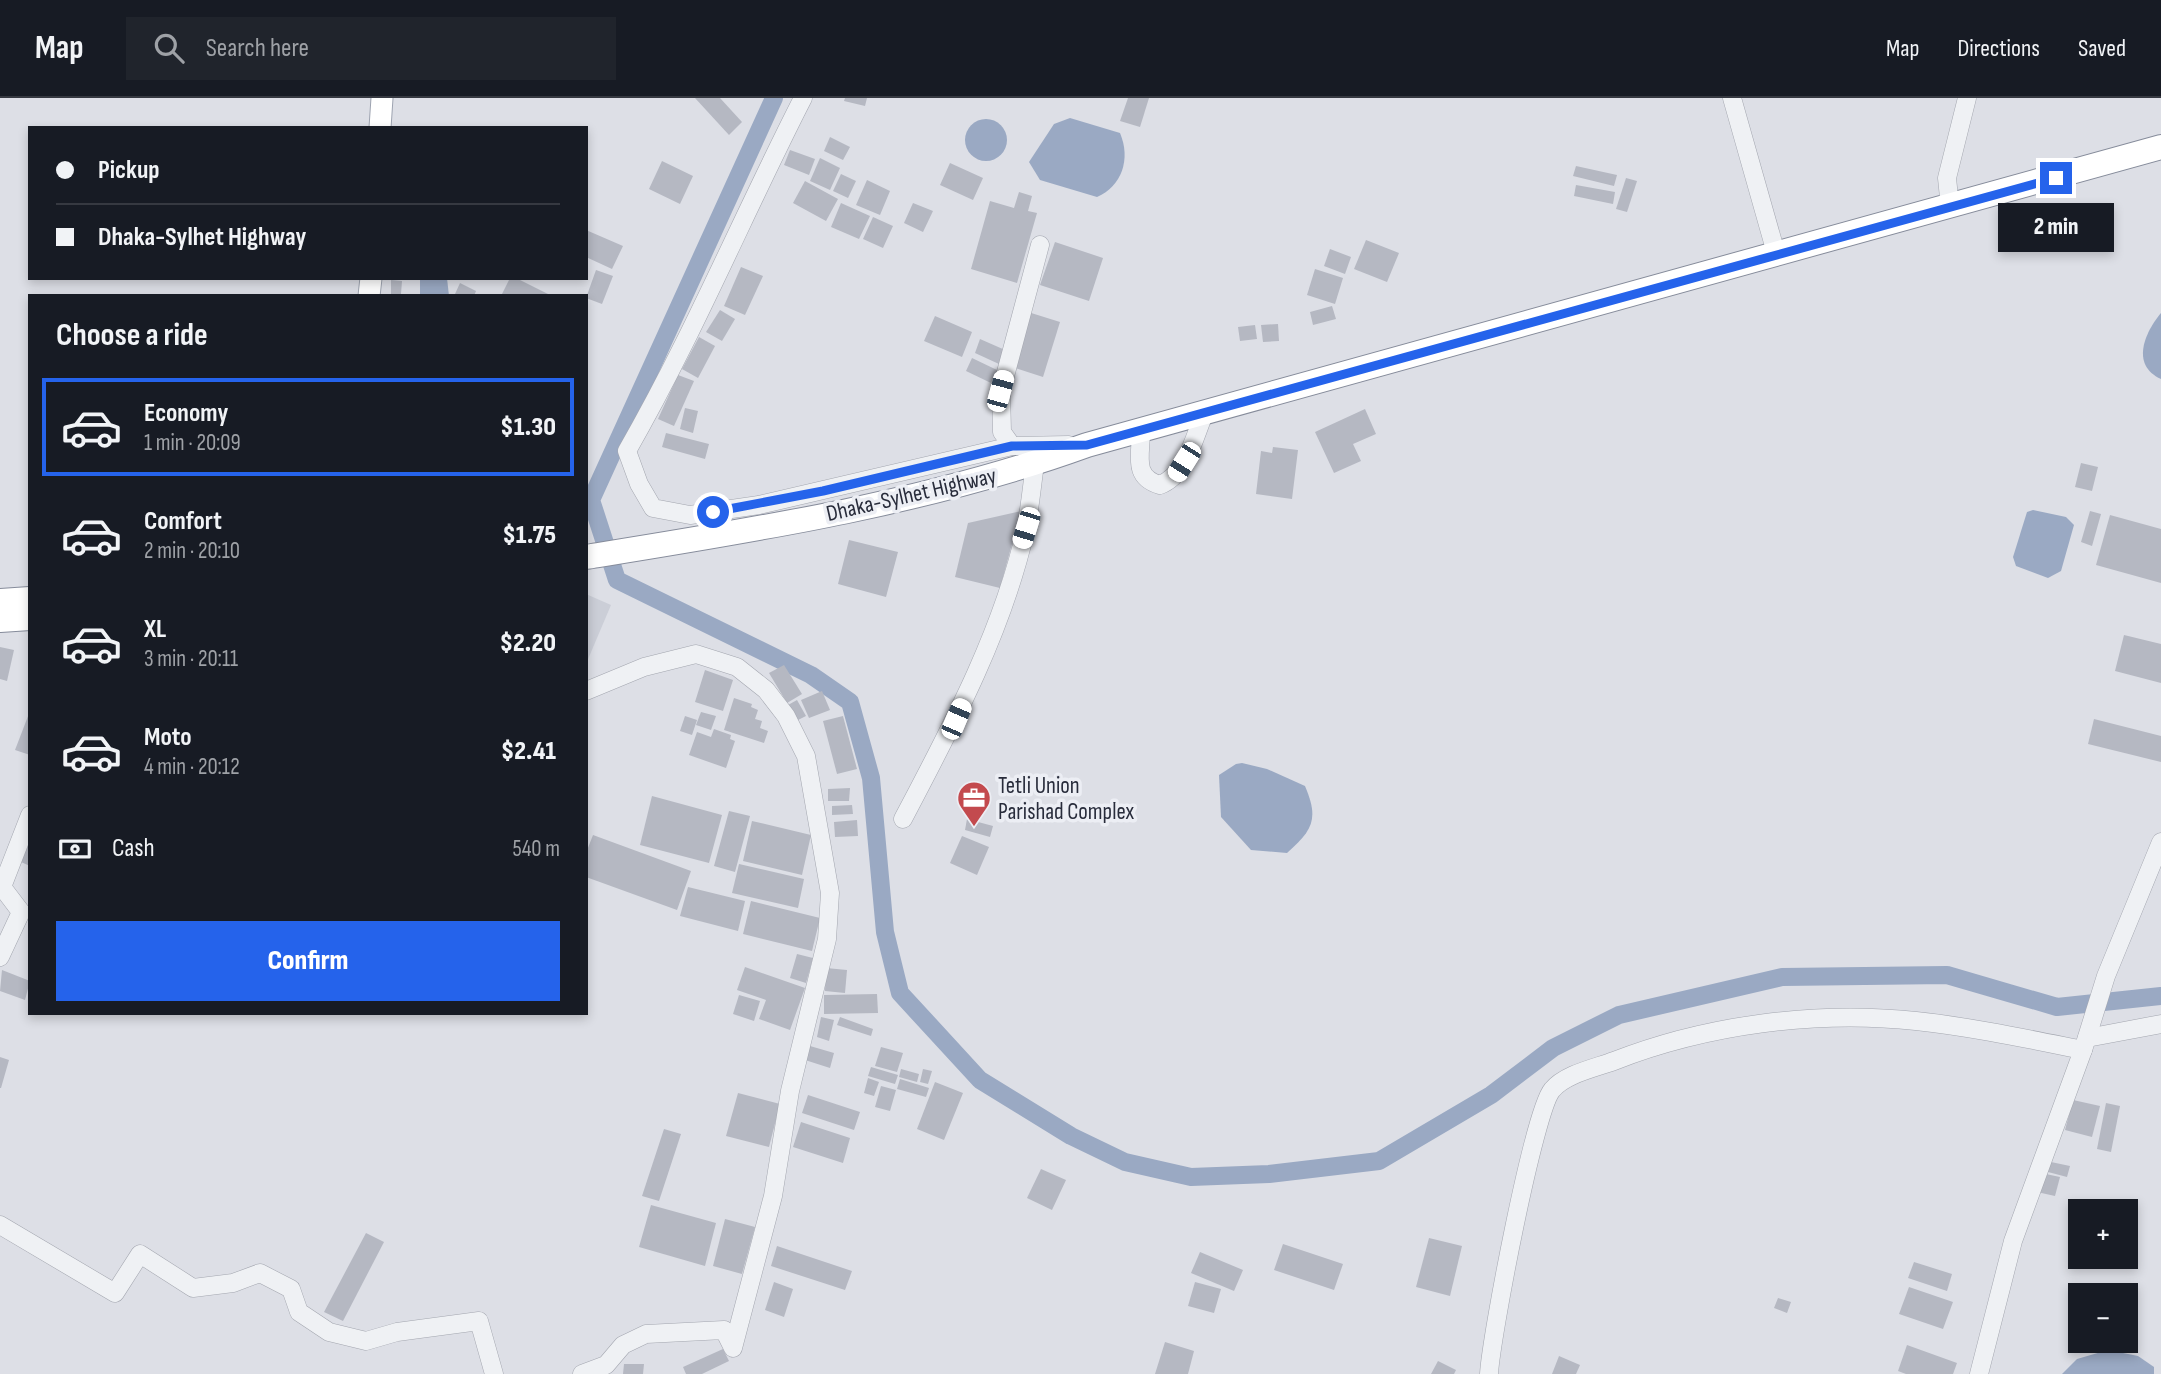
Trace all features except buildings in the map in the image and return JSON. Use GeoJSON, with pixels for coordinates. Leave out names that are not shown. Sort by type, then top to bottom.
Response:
{"type":"FeatureCollection","features":[{"type":"Feature","properties":{"kind":"highway","name":"Dhaka-Sylhet Highway"},"geometry":{"type":"LineString","coordinates":[[588,557],[847,511],[1035,464],[1087,445],[2161,147]]}},
{"type":"Feature","properties":{"kind":"highway"},"geometry":{"type":"LineString","coordinates":[[0,601],[28,599]]}},
{"type":"Feature","properties":{"kind":"highway"},"geometry":{"type":"LineString","coordinates":[[0,620],[28,618]]}},
{"type":"Feature","properties":{"kind":"main road"},"geometry":{"type":"LineString","coordinates":[[380,126],[382,98]]}},
{"type":"Feature","properties":{"kind":"street"},"geometry":{"type":"LineString","coordinates":[[803,98],[764,174],[685,347],[627,451],[639,484],[653,509],[690,515],[759,505],[1012,446],[1087,445]]}},
{"type":"Feature","properties":{"kind":"street"},"geometry":{"type":"LineString","coordinates":[[1732,98],[1776,253]]}},
{"type":"Feature","properties":{"kind":"street"},"geometry":{"type":"LineString","coordinates":[[1950,206],[1947,178],[1967,98]]}},
{"type":"Feature","properties":{"kind":"street"},"geometry":{"type":"LineString","coordinates":[[1012,446],[1002,432],[1000,391],[1040,245]]}},
{"type":"Feature","properties":{"kind":"street"},"geometry":{"type":"LineString","coordinates":[[1141,431],[1140,471],[1144,478],[1160,485],[1172,480],[1184,462],[1204,414]]}},
{"type":"Feature","properties":{"kind":"street"},"geometry":{"type":"LineString","coordinates":[[902,819],[956,719],[995,626],[1026,528],[1035,464]]}},
{"type":"Feature","properties":{"kind":"street"},"geometry":{"type":"LineString","coordinates":[[582,1374],[606,1365],[623,1345],[646,1334],[724,1330],[733,1348],[773,1196],[790,1091],[827,939],[830,893],[806,756],[786,716],[766,690],[737,667],[696,654],[644,667],[588,690]]}},
{"type":"Feature","properties":{"kind":"street"},"geometry":{"type":"LineString","coordinates":[[0,957],[21,912],[2,887],[28,821]]}},
{"type":"Feature","properties":{"kind":"street"},"geometry":{"type":"LineString","coordinates":[[1979,1374],[2013,1241],[2087,1038],[2106,976],[2161,842]]}},
{"type":"Feature","properties":{"kind":"street"},"geometry":{"type":"LineString","coordinates":[[1489,1374],[1526,1177],[1544,1105],[1551,1090],[1563,1080],[1636,1052],[1690,1038],[1754,1026],[1828,1018],[1914,1020],[2087,1038],[2161,1024]]}},
{"type":"Feature","properties":{"kind":"street"},"geometry":{"type":"LineString","coordinates":[[0,1225],[114,1293],[140,1254],[193,1288],[233,1283],[260,1273],[291,1289],[299,1312],[329,1332],[366,1341],[397,1332],[479,1321],[495,1374]]}},
{"type":"Feature","properties":{"kind":"shaded area"},"geometry":{"type":"Polygon","coordinates":[[[588,595],[611,605],[588,659],[588,595]]]}},
{"type":"Feature","properties":{"kind":"water"},"geometry":{"type":"Polygon","coordinates":[[[1070,118],[1120,133],[1125,152],[1122,171],[1113,186],[1097,197],[1040,180],[1029,162],[1054,124],[1070,118]]]}},
{"type":"Feature","properties":{"kind":"water"},"geometry":{"type":"Polygon","coordinates":[[[986,119],[1001,125],[1007,140],[1001,155],[986,161],[971,155],[965,140],[971,125],[986,119]]]}},
{"type":"Feature","properties":{"kind":"water"},"geometry":{"type":"Polygon","coordinates":[[[420,280],[447,280],[449,294],[420,294],[420,280]]]}},
{"type":"Feature","properties":{"kind":"water"},"geometry":{"type":"Polygon","coordinates":[[[2161,313],[2161,379],[2151,373],[2146,365],[2143,348],[2150,329],[2161,313]]]}},
{"type":"Feature","properties":{"kind":"water"},"geometry":{"type":"Polygon","coordinates":[[[2033,510],[2066,517],[2074,525],[2061,571],[2048,578],[2016,566],[2013,557],[2027,512],[2033,510]]]}},
{"type":"Feature","properties":{"kind":"water"},"geometry":{"type":"Polygon","coordinates":[[[1242,763],[1267,769],[1305,786],[1312,807],[1311,823],[1303,837],[1287,853],[1251,850],[1221,817],[1219,775],[1242,763]]]}},
{"type":"Feature","properties":{"kind":"water"},"geometry":{"type":"Polygon","coordinates":[[[2098,1353],[2123,1353],[2138,1356],[2154,1367],[2154,1374],[2062,1374],[2077,1359],[2098,1353]]]}},
{"type":"Feature","properties":{"kind":"waterway"},"geometry":{"type":"LineString","coordinates":[[774,98],[591,500],[617,580],[811,675],[850,702],[871,778],[885,932],[900,993],[980,1080],[1071,1136],[1125,1162],[1191,1177],[1269,1174],[1379,1161],[1491,1095],[1553,1048],[1619,1015],[1782,977],[1947,975],[2057,1007],[2161,996]]}},
{"type":"Feature","properties":{"kind":"place","name":"Tetli Union Parishad Complex"},"geometry":{"type":"Point","coordinates":[974,828]}},
{"type":"Feature","properties":{"kind":"route"},"geometry":{"type":"LineString","coordinates":[[713,512],[823,491],[1012,446],[1087,445],[2056,178]]}}]}
